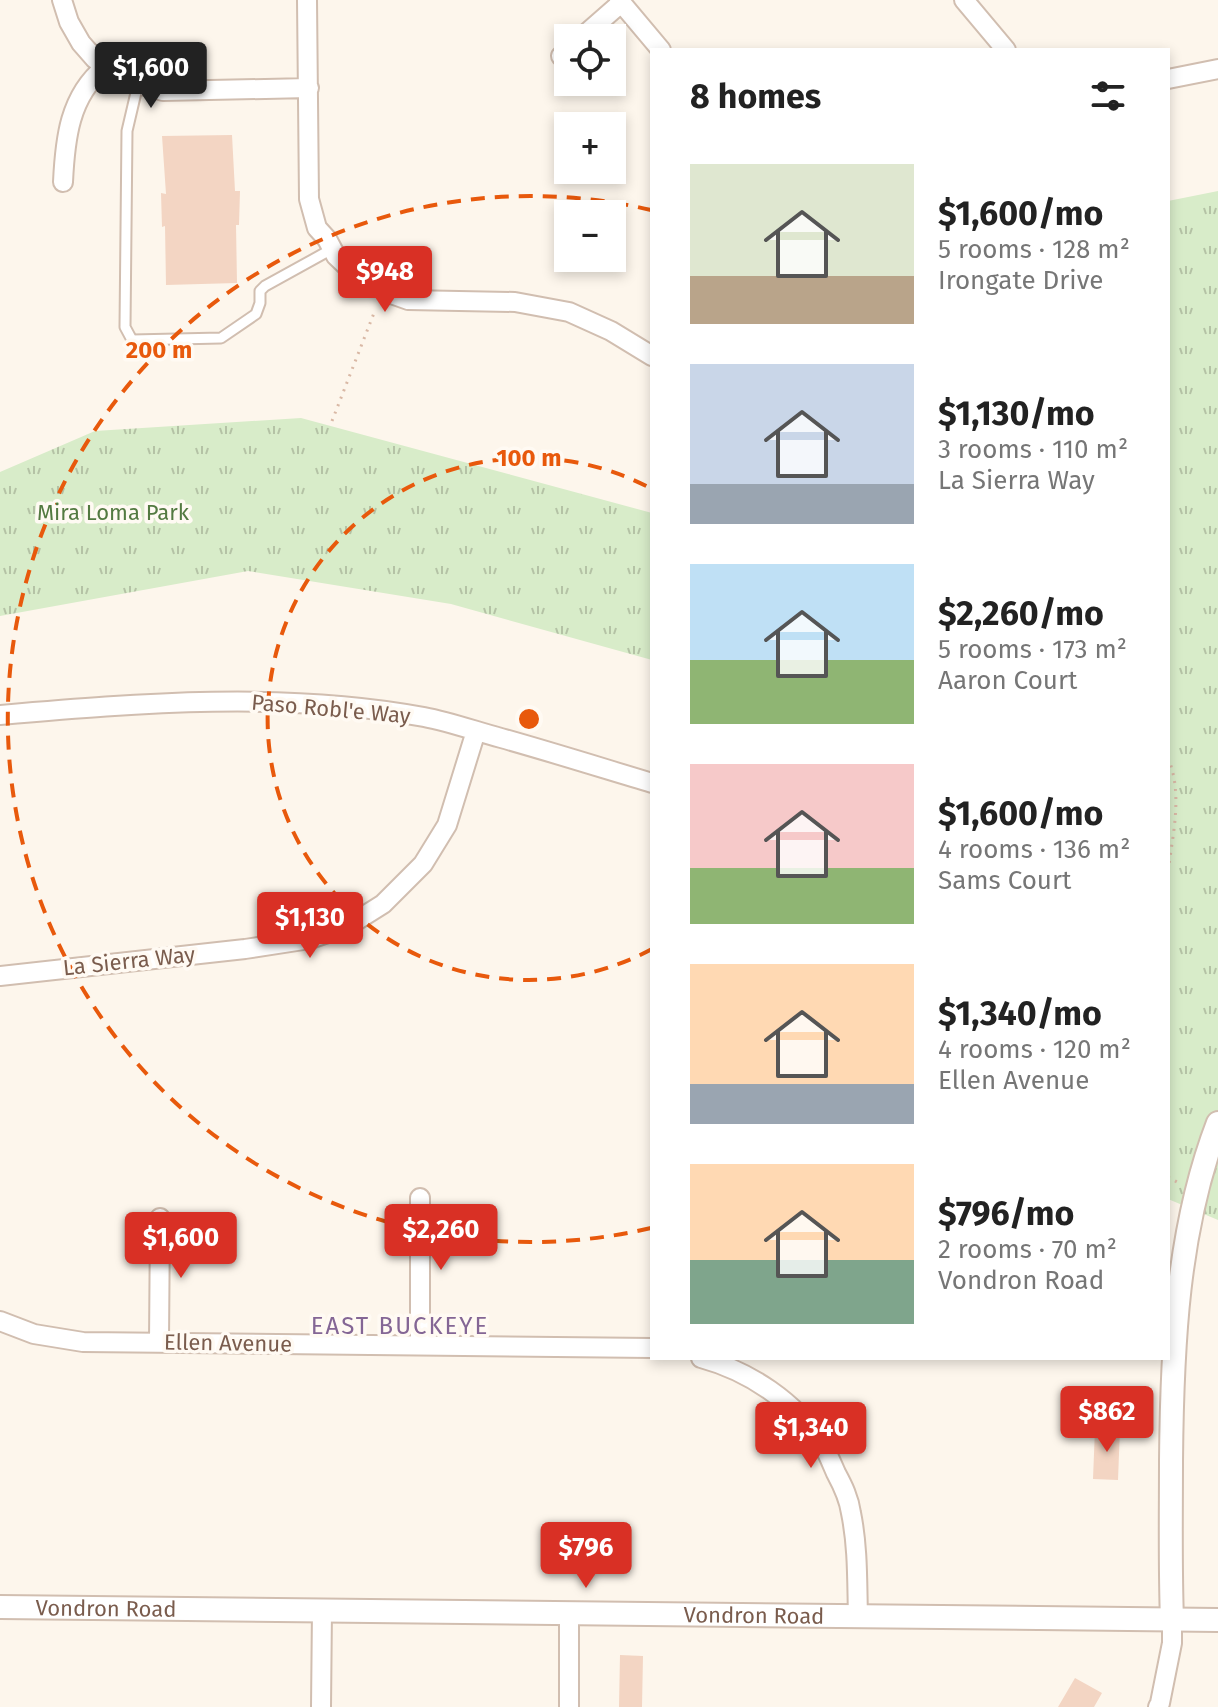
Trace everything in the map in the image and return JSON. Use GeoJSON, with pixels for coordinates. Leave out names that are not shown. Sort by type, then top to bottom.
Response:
{"type":"FeatureCollection","features":[{"type":"Feature","properties":{"kind":"street"},"geometry":{"type":"LineString","coordinates":[[62,0],[69,22],[95,59],[138,84],[163,91],[309,88]]}},
{"type":"Feature","properties":{"kind":"street"},"geometry":{"type":"LineString","coordinates":[[307,0],[309,199],[317,228],[336,256],[356,275],[408,300],[515,302],[569,312],[611,331],[650,355]]}},
{"type":"Feature","properties":{"kind":"street"},"geometry":{"type":"LineString","coordinates":[[964,0],[1004,48]]}},
{"type":"Feature","properties":{"kind":"street"},"geometry":{"type":"LineString","coordinates":[[596,24],[620,1],[659,48]]}},
{"type":"Feature","properties":{"kind":"street"},"geometry":{"type":"LineString","coordinates":[[63,182],[65,142],[71,118],[89,83],[105,67]]}},
{"type":"Feature","properties":{"kind":"street"},"geometry":{"type":"LineString","coordinates":[[1170,79],[1218,69]]}},
{"type":"Feature","properties":{"kind":"street","name":"Paso Robl'e Way"},"geometry":{"type":"LineString","coordinates":[[0,715],[163,703],[268,701],[349,706],[426,717],[650,782]]}},
{"type":"Feature","properties":{"kind":"street","name":"La Sierra Way"},"geometry":{"type":"LineString","coordinates":[[0,976],[271,945],[310,939],[348,926],[383,904],[423,864],[447,825],[476,731]]}},
{"type":"Feature","properties":{"kind":"street"},"geometry":{"type":"LineString","coordinates":[[1158,1707],[1172,1643],[1171,1329],[1185,1247],[1218,1123]]}},
{"type":"Feature","properties":{"kind":"street"},"geometry":{"type":"LineString","coordinates":[[420,1198],[420,1345]]}},
{"type":"Feature","properties":{"kind":"street"},"geometry":{"type":"LineString","coordinates":[[159,1342],[160,1218]]}},
{"type":"Feature","properties":{"kind":"street","name":"Ellen Avenue"},"geometry":{"type":"LineString","coordinates":[[0,1321],[34,1334],[83,1342],[650,1348]]}},
{"type":"Feature","properties":{"kind":"street"},"geometry":{"type":"LineString","coordinates":[[708,1360],[751,1377],[778,1397],[804,1421],[823,1445],[846,1491],[851,1511],[856,1545],[858,1617]]}},
{"type":"Feature","properties":{"kind":"street","name":"Vondron Road"},"geometry":{"type":"LineString","coordinates":[[0,1607],[1218,1620]]}},
{"type":"Feature","properties":{"kind":"street"},"geometry":{"type":"LineString","coordinates":[[321,1707],[322,1610]]}},
{"type":"Feature","properties":{"kind":"street"},"geometry":{"type":"LineString","coordinates":[[569,1613],[569,1707]]}},
{"type":"Feature","properties":{"kind":"lane"},"geometry":{"type":"LineString","coordinates":[[138,84],[127,131],[125,327],[132,340],[221,338],[256,314],[260,291],[265,286],[332,249]]}},
{"type":"Feature","properties":{"kind":"path"},"geometry":{"type":"LineString","coordinates":[[332,421],[374,313]]}},
{"type":"Feature","properties":{"kind":"path"},"geometry":{"type":"LineString","coordinates":[[1170,762],[1176,815],[1170,857]]}},
{"type":"Feature","properties":{"kind":"path"},"geometry":{"type":"LineString","coordinates":[[1170,1178],[1177,1182]]}},
{"type":"Feature","properties":{"kind":"green space"},"geometry":{"type":"Polygon","coordinates":[[[1218,191],[1218,1220],[1170,1200],[1170,201],[1218,191]]]}},
{"type":"Feature","properties":{"kind":"green space","name":"Mira Loma Park"},"geometry":{"type":"Polygon","coordinates":[[[301,418],[650,512],[650,659],[451,604],[248,571],[0,616],[0,472],[95,431],[301,418]]]}},
{"type":"Feature","properties":{"kind":"building"},"geometry":{"type":"Polygon","coordinates":[[[232,135],[235,191],[240,191],[239,225],[236,225],[237,283],[166,285],[161,193],[166,194],[162,136],[232,135]]]}},
{"type":"Feature","properties":{"kind":"building"},"geometry":{"type":"Polygon","coordinates":[[[1095,1428],[1120,1428],[1118,1480],[1093,1479],[1095,1428]]]}},
{"type":"Feature","properties":{"kind":"building"},"geometry":{"type":"Polygon","coordinates":[[[620,1655],[643,1656],[642,1707],[619,1707],[620,1655]]]}},
{"type":"Feature","properties":{"kind":"building"},"geometry":{"type":"Polygon","coordinates":[[[1075,1678],[1102,1693],[1094,1707],[1058,1707],[1075,1678]]]}},
{"type":"Feature","properties":{"kind":"district","name":"EAST BUCKEYE"},"geometry":{"type":"Point","coordinates":[400,1326]}}]}
